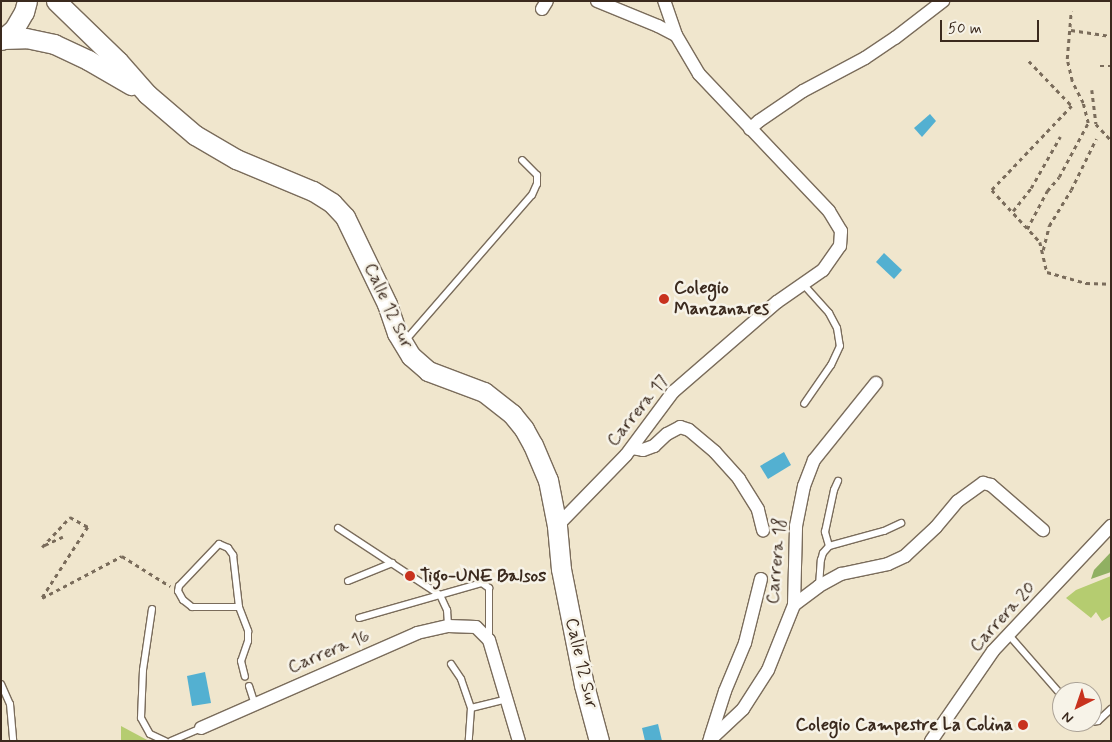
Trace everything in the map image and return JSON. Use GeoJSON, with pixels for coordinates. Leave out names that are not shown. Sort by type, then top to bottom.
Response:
{"type":"FeatureCollection","features":[{"type":"Feature","properties":{"kind":"main road"},"geometry":{"type":"LineString","coordinates":[[2,40],[19,20],[27,1]]}},
{"type":"Feature","properties":{"kind":"main road","name":"Calle 12 Sur"},"geometry":{"type":"LineString","coordinates":[[56,1],[174,119],[216,149],[313,191],[332,204],[345,217],[387,304],[397,334],[411,356],[428,371],[484,392],[512,414],[533,445],[548,480],[557,526],[561,569],[584,686],[599,741]]}},
{"type":"Feature","properties":{"kind":"main road","name":"Calle 12 Sur"},"geometry":{"type":"LineString","coordinates":[[2,40],[26,38],[54,44],[88,60],[147,94]]}},
{"type":"Feature","properties":{"kind":"street"},"geometry":{"type":"LineString","coordinates":[[597,1],[676,35]]}},
{"type":"Feature","properties":{"kind":"street"},"geometry":{"type":"LineString","coordinates":[[664,1],[676,35],[699,74],[750,129],[758,121],[804,91],[887,43],[943,1]]}},
{"type":"Feature","properties":{"kind":"street","name":"Carrera 17"},"geometry":{"type":"LineString","coordinates":[[557,526],[632,448],[673,392],[750,324],[823,270],[840,246],[841,231],[829,211],[750,129]]}},
{"type":"Feature","properties":{"kind":"street","name":"Carrera 18"},"geometry":{"type":"LineString","coordinates":[[709,741],[742,708],[768,670],[794,605],[796,526],[804,486],[814,460],[876,383]]}},
{"type":"Feature","properties":{"kind":"street"},"geometry":{"type":"LineString","coordinates":[[632,448],[643,450],[654,446],[667,434],[680,427],[689,430],[715,452],[739,480],[758,510],[763,530]]}},
{"type":"Feature","properties":{"kind":"street"},"geometry":{"type":"LineString","coordinates":[[794,605],[819,586],[841,574],[888,564],[906,556],[936,528],[958,501],[983,483],[991,485],[1043,530]]}},
{"type":"Feature","properties":{"kind":"street","name":"Carrera 20"},"geometry":{"type":"LineString","coordinates":[[931,741],[993,650],[1111,526]]}},
{"type":"Feature","properties":{"kind":"street"},"geometry":{"type":"LineString","coordinates":[[709,741],[725,691],[745,643],[761,579]]}},
{"type":"Feature","properties":{"kind":"street","name":"Carrera 16"},"geometry":{"type":"LineString","coordinates":[[201,728],[417,633],[448,626],[476,627],[489,640]]}},
{"type":"Feature","properties":{"kind":"street"},"geometry":{"type":"LineString","coordinates":[[489,640],[520,741]]}},
{"type":"Feature","properties":{"kind":"lane"},"geometry":{"type":"LineString","coordinates":[[403,343],[532,195],[537,184],[537,175],[522,160]]}},
{"type":"Feature","properties":{"kind":"lane"},"geometry":{"type":"LineString","coordinates":[[803,284],[829,313],[837,328],[840,346],[831,365],[804,404]]}},
{"type":"Feature","properties":{"kind":"lane"},"geometry":{"type":"LineString","coordinates":[[829,546],[826,532],[834,490],[838,481]]}},
{"type":"Feature","properties":{"kind":"lane"},"geometry":{"type":"LineString","coordinates":[[819,586],[823,552],[829,546],[884,531],[901,523]]}},
{"type":"Feature","properties":{"kind":"lane"},"geometry":{"type":"LineString","coordinates":[[338,528],[440,595],[447,610],[448,626]]}},
{"type":"Feature","properties":{"kind":"lane"},"geometry":{"type":"LineString","coordinates":[[239,608],[192,607],[183,600],[178,591],[179,586],[216,545],[222,544],[233,555],[239,608],[248,631],[248,640],[241,661],[245,677]]}},
{"type":"Feature","properties":{"kind":"lane"},"geometry":{"type":"LineString","coordinates":[[348,581],[392,563]]}},
{"type":"Feature","properties":{"kind":"lane"},"geometry":{"type":"LineString","coordinates":[[359,618],[477,583],[486,585],[489,588],[489,640]]}},
{"type":"Feature","properties":{"kind":"lane"},"geometry":{"type":"LineString","coordinates":[[152,609],[143,670],[141,718],[150,734],[164,741]]}},
{"type":"Feature","properties":{"kind":"lane"},"geometry":{"type":"LineString","coordinates":[[1008,634],[1052,685]]}},
{"type":"Feature","properties":{"kind":"lane"},"geometry":{"type":"LineString","coordinates":[[451,664],[461,679],[471,708],[469,740]]}},
{"type":"Feature","properties":{"kind":"lane"},"geometry":{"type":"LineString","coordinates":[[1,684],[10,704],[13,741]]}},
{"type":"Feature","properties":{"kind":"lane"},"geometry":{"type":"LineString","coordinates":[[249,686],[255,704]]}},
{"type":"Feature","properties":{"kind":"lane"},"geometry":{"type":"LineString","coordinates":[[471,708],[507,699]]}},
{"type":"Feature","properties":{"kind":"lane"},"geometry":{"type":"LineString","coordinates":[[172,741],[201,728]]}},
{"type":"Feature","properties":{"kind":"path"},"geometry":{"type":"LineString","coordinates":[[1027,229],[1047,191],[1059,177],[1088,123],[1084,103],[1072,81],[1067,59],[1071,30],[1071,11]]}},
{"type":"Feature","properties":{"kind":"path"},"geometry":{"type":"LineString","coordinates":[[1071,30],[1111,36]]}},
{"type":"Feature","properties":{"kind":"path"},"geometry":{"type":"LineString","coordinates":[[1029,61],[1072,106],[992,190],[1040,242],[1047,272],[1086,283],[1111,284]]}},
{"type":"Feature","properties":{"kind":"path"},"geometry":{"type":"LineString","coordinates":[[1100,66],[1111,66]]}},
{"type":"Feature","properties":{"kind":"path"},"geometry":{"type":"LineString","coordinates":[[1092,90],[1096,124],[1111,140]]}},
{"type":"Feature","properties":{"kind":"path"},"geometry":{"type":"LineString","coordinates":[[1013,211],[1031,188],[1060,137]]}},
{"type":"Feature","properties":{"kind":"path"},"geometry":{"type":"LineString","coordinates":[[1043,252],[1049,226],[1071,190],[1096,139]]}},
{"type":"Feature","properties":{"kind":"path"},"geometry":{"type":"LineString","coordinates":[[63,537],[42,547],[70,517],[88,527],[42,598],[122,556],[178,591]]}},
{"type":"Feature","properties":{"kind":"green space"},"geometry":{"type":"Polygon","coordinates":[[[1111,552],[1111,572],[1091,579],[1094,570],[1111,552]]]}},
{"type":"Feature","properties":{"kind":"green space"},"geometry":{"type":"Polygon","coordinates":[[[1111,576],[1111,616],[1102,621],[1096,612],[1091,618],[1066,598],[1076,590],[1111,576]]]}},
{"type":"Feature","properties":{"kind":"green space"},"geometry":{"type":"Polygon","coordinates":[[[121,726],[149,741],[121,741],[121,726]]]}},
{"type":"Feature","properties":{"kind":"water"},"geometry":{"type":"Polygon","coordinates":[[[930,114],[936,121],[922,137],[914,128],[930,114]]]}},
{"type":"Feature","properties":{"kind":"water"},"geometry":{"type":"Polygon","coordinates":[[[884,253],[902,270],[894,279],[876,262],[884,253]]]}},
{"type":"Feature","properties":{"kind":"water"},"geometry":{"type":"Polygon","coordinates":[[[784,452],[791,465],[768,479],[760,466],[784,452]]]}},
{"type":"Feature","properties":{"kind":"water"},"geometry":{"type":"Polygon","coordinates":[[[205,672],[211,703],[192,706],[187,676],[205,672]]]}},
{"type":"Feature","properties":{"kind":"water"},"geometry":{"type":"Polygon","coordinates":[[[658,724],[662,741],[645,741],[642,728],[658,724]]]}},
{"type":"Feature","properties":{"kind":"place","name":"Colegio Manzanares"},"geometry":{"type":"Point","coordinates":[664,299]}},
{"type":"Feature","properties":{"kind":"place","name":"Tigo-UNE Balsos"},"geometry":{"type":"Point","coordinates":[410,576]}},
{"type":"Feature","properties":{"kind":"place","name":"Colegio Campestre La Colina"},"geometry":{"type":"Point","coordinates":[1023,725]}}]}
